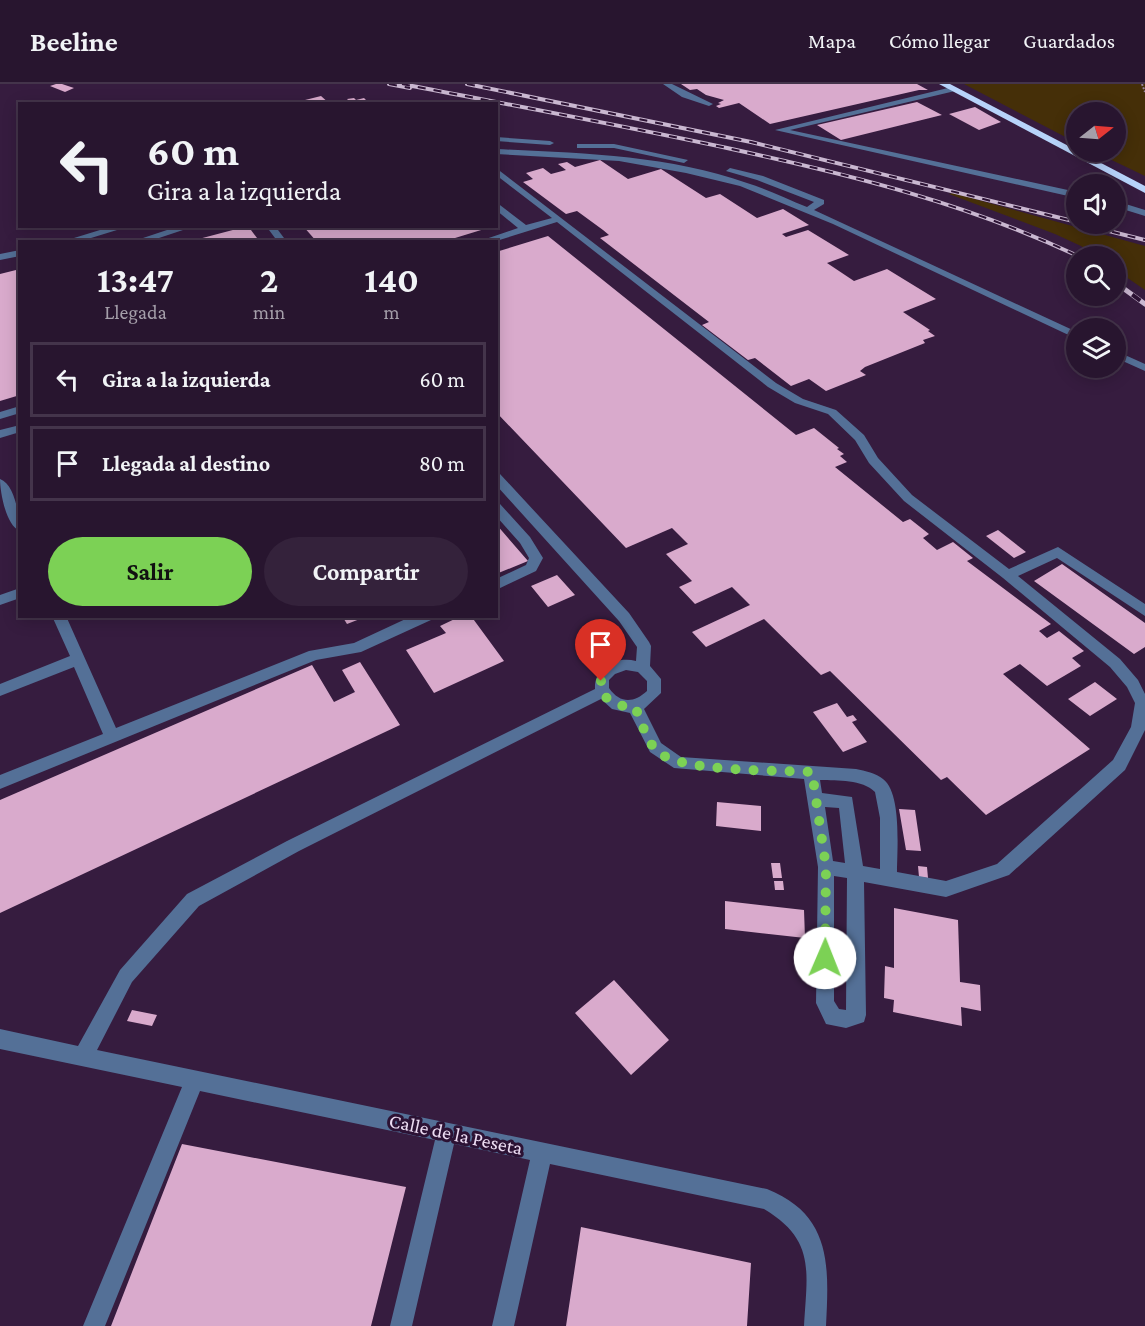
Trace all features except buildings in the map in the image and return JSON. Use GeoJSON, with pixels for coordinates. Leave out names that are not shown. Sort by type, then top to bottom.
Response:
{"type":"FeatureCollection","features":[{"type":"Feature","properties":{"kind":"highway"},"geometry":{"type":"LineString","coordinates":[[947,86],[1145,190]]}},
{"type":"Feature","properties":{"kind":"street"},"geometry":{"type":"LineString","coordinates":[[667,84],[685,95],[709,104]]}},
{"type":"Feature","properties":{"kind":"street"},"geometry":{"type":"LineString","coordinates":[[947,86],[779,130],[1066,193]]}},
{"type":"Feature","properties":{"kind":"street"},"geometry":{"type":"LineString","coordinates":[[498,139],[555,144]]}},
{"type":"Feature","properties":{"kind":"street"},"geometry":{"type":"LineString","coordinates":[[566,145],[624,147],[760,178],[821,202],[808,210]]}},
{"type":"Feature","properties":{"kind":"street"},"geometry":{"type":"LineString","coordinates":[[498,151],[619,158],[686,170],[743,184],[808,210],[1066,331]]}},
{"type":"Feature","properties":{"kind":"street"},"geometry":{"type":"LineString","coordinates":[[498,172],[772,385],[800,401],[832,412],[860,438],[873,460],[908,498],[1008,575],[1115,663],[1133,684],[1142,703],[1139,727],[1119,765],[1003,870],[946,889],[826,867]]}},
{"type":"Feature","properties":{"kind":"street"},"geometry":{"type":"LineString","coordinates":[[498,207],[525,229]]}},
{"type":"Feature","properties":{"kind":"street"},"geometry":{"type":"LineString","coordinates":[[1126,207],[1145,213]]}},
{"type":"Feature","properties":{"kind":"street"},"geometry":{"type":"LineString","coordinates":[[488,240],[557,219]]}},
{"type":"Feature","properties":{"kind":"street"},"geometry":{"type":"LineString","coordinates":[[73,240],[118,228]]}},
{"type":"Feature","properties":{"kind":"street"},"geometry":{"type":"LineString","coordinates":[[142,240],[184,228]]}},
{"type":"Feature","properties":{"kind":"street"},"geometry":{"type":"LineString","coordinates":[[272,228],[281,240]]}},
{"type":"Feature","properties":{"kind":"street"},"geometry":{"type":"LineString","coordinates":[[0,257],[18,252]]}},
{"type":"Feature","properties":{"kind":"street"},"geometry":{"type":"LineString","coordinates":[[1126,359],[1145,368]]}},
{"type":"Feature","properties":{"kind":"street"},"geometry":{"type":"LineString","coordinates":[[0,416],[18,410]]}},
{"type":"Feature","properties":{"kind":"street"},"geometry":{"type":"LineString","coordinates":[[0,434],[18,429]]}},
{"type":"Feature","properties":{"kind":"street"},"geometry":{"type":"LineString","coordinates":[[498,479],[624,617],[645,646],[643,668]]}},
{"type":"Feature","properties":{"kind":"street"},"geometry":{"type":"LineString","coordinates":[[0,483],[6,512],[18,525]]}},
{"type":"Feature","properties":{"kind":"street"},"geometry":{"type":"LineString","coordinates":[[498,509],[525,540],[536,558],[531,568],[498,584]]}},
{"type":"Feature","properties":{"kind":"street"},"geometry":{"type":"LineString","coordinates":[[1008,575],[1058,552],[1145,611]]}},
{"type":"Feature","properties":{"kind":"street"},"geometry":{"type":"LineString","coordinates":[[0,600],[18,594]]}},
{"type":"Feature","properties":{"kind":"street"},"geometry":{"type":"LineString","coordinates":[[60,618],[112,736]]}},
{"type":"Feature","properties":{"kind":"street"},"geometry":{"type":"LineString","coordinates":[[0,782],[315,655],[356,648],[422,618]]}},
{"type":"Feature","properties":{"kind":"street"},"geometry":{"type":"LineString","coordinates":[[0,690],[78,659]]}},
{"type":"Feature","properties":{"kind":"street"},"geometry":{"type":"LineString","coordinates":[[626,664],[643,668],[654,680],[654,693],[643,704],[635,707],[617,705],[609,701],[602,692],[601,681],[610,669],[626,664]]}},
{"type":"Feature","properties":{"kind":"street"},"geometry":{"type":"LineString","coordinates":[[82,1056],[126,976],[193,900],[293,846],[602,692]]}},
{"type":"Feature","properties":{"kind":"street"},"geometry":{"type":"LineString","coordinates":[[635,707],[655,749],[666,758],[699,766],[812,772],[856,776],[872,781],[881,788],[886,808],[888,878]]}},
{"type":"Feature","properties":{"kind":"street"},"geometry":{"type":"LineString","coordinates":[[812,772],[815,799],[826,867],[825,1003],[833,1017],[846,1019],[857,1015],[855,872],[846,802],[815,799]]}},
{"type":"Feature","properties":{"kind":"street","name":"Calle de la Peseta"},"geometry":{"type":"LineString","coordinates":[[0,1039],[767,1199],[787,1209],[802,1223],[813,1245],[817,1268],[816,1326]]}},
{"type":"Feature","properties":{"kind":"street"},"geometry":{"type":"LineString","coordinates":[[94,1326],[195,1080]]}},
{"type":"Feature","properties":{"kind":"street"},"geometry":{"type":"LineString","coordinates":[[401,1326],[447,1132]]}},
{"type":"Feature","properties":{"kind":"street"},"geometry":{"type":"LineString","coordinates":[[502,1326],[542,1152]]}},
{"type":"Feature","properties":{"kind":"path"},"geometry":{"type":"LineString","coordinates":[[1142,84],[1145,92]]}},
{"type":"Feature","properties":{"kind":"shaded area"},"geometry":{"type":"Polygon","coordinates":[[[964,84],[1145,84],[1145,176],[1116,162],[1126,162],[1126,102],[1066,102],[1066,137],[964,84]]]}},
{"type":"Feature","properties":{"kind":"shaded area"},"geometry":{"type":"Polygon","coordinates":[[[953,193],[1066,224],[1066,234],[1102,234],[1145,246],[1145,290],[1126,277],[1126,246],[1081,246],[949,194],[953,193]]]}},
{"type":"Feature","properties":{"kind":"railway"},"geometry":{"type":"LineString","coordinates":[[389,84],[410,88]]}},
{"type":"Feature","properties":{"kind":"railway"},"geometry":{"type":"LineString","coordinates":[[402,84],[497,102]]}},
{"type":"Feature","properties":{"kind":"railway"},"geometry":{"type":"LineString","coordinates":[[467,84],[751,142],[1066,219]]}},
{"type":"Feature","properties":{"kind":"railway"},"geometry":{"type":"LineString","coordinates":[[498,102],[772,158],[861,180],[993,220],[1066,251]]}},
{"type":"Feature","properties":{"kind":"railway"},"geometry":{"type":"LineString","coordinates":[[1121,234],[1145,240]]}},
{"type":"Feature","properties":{"kind":"railway"},"geometry":{"type":"LineString","coordinates":[[1126,290],[1145,304]]}},
{"type":"Feature","properties":{"kind":"route"},"geometry":{"type":"LineString","coordinates":[[601,681],[601,688],[609,701],[617,705],[635,707],[655,749],[666,758],[699,766],[812,772],[826,867],[825,958]]}}]}
